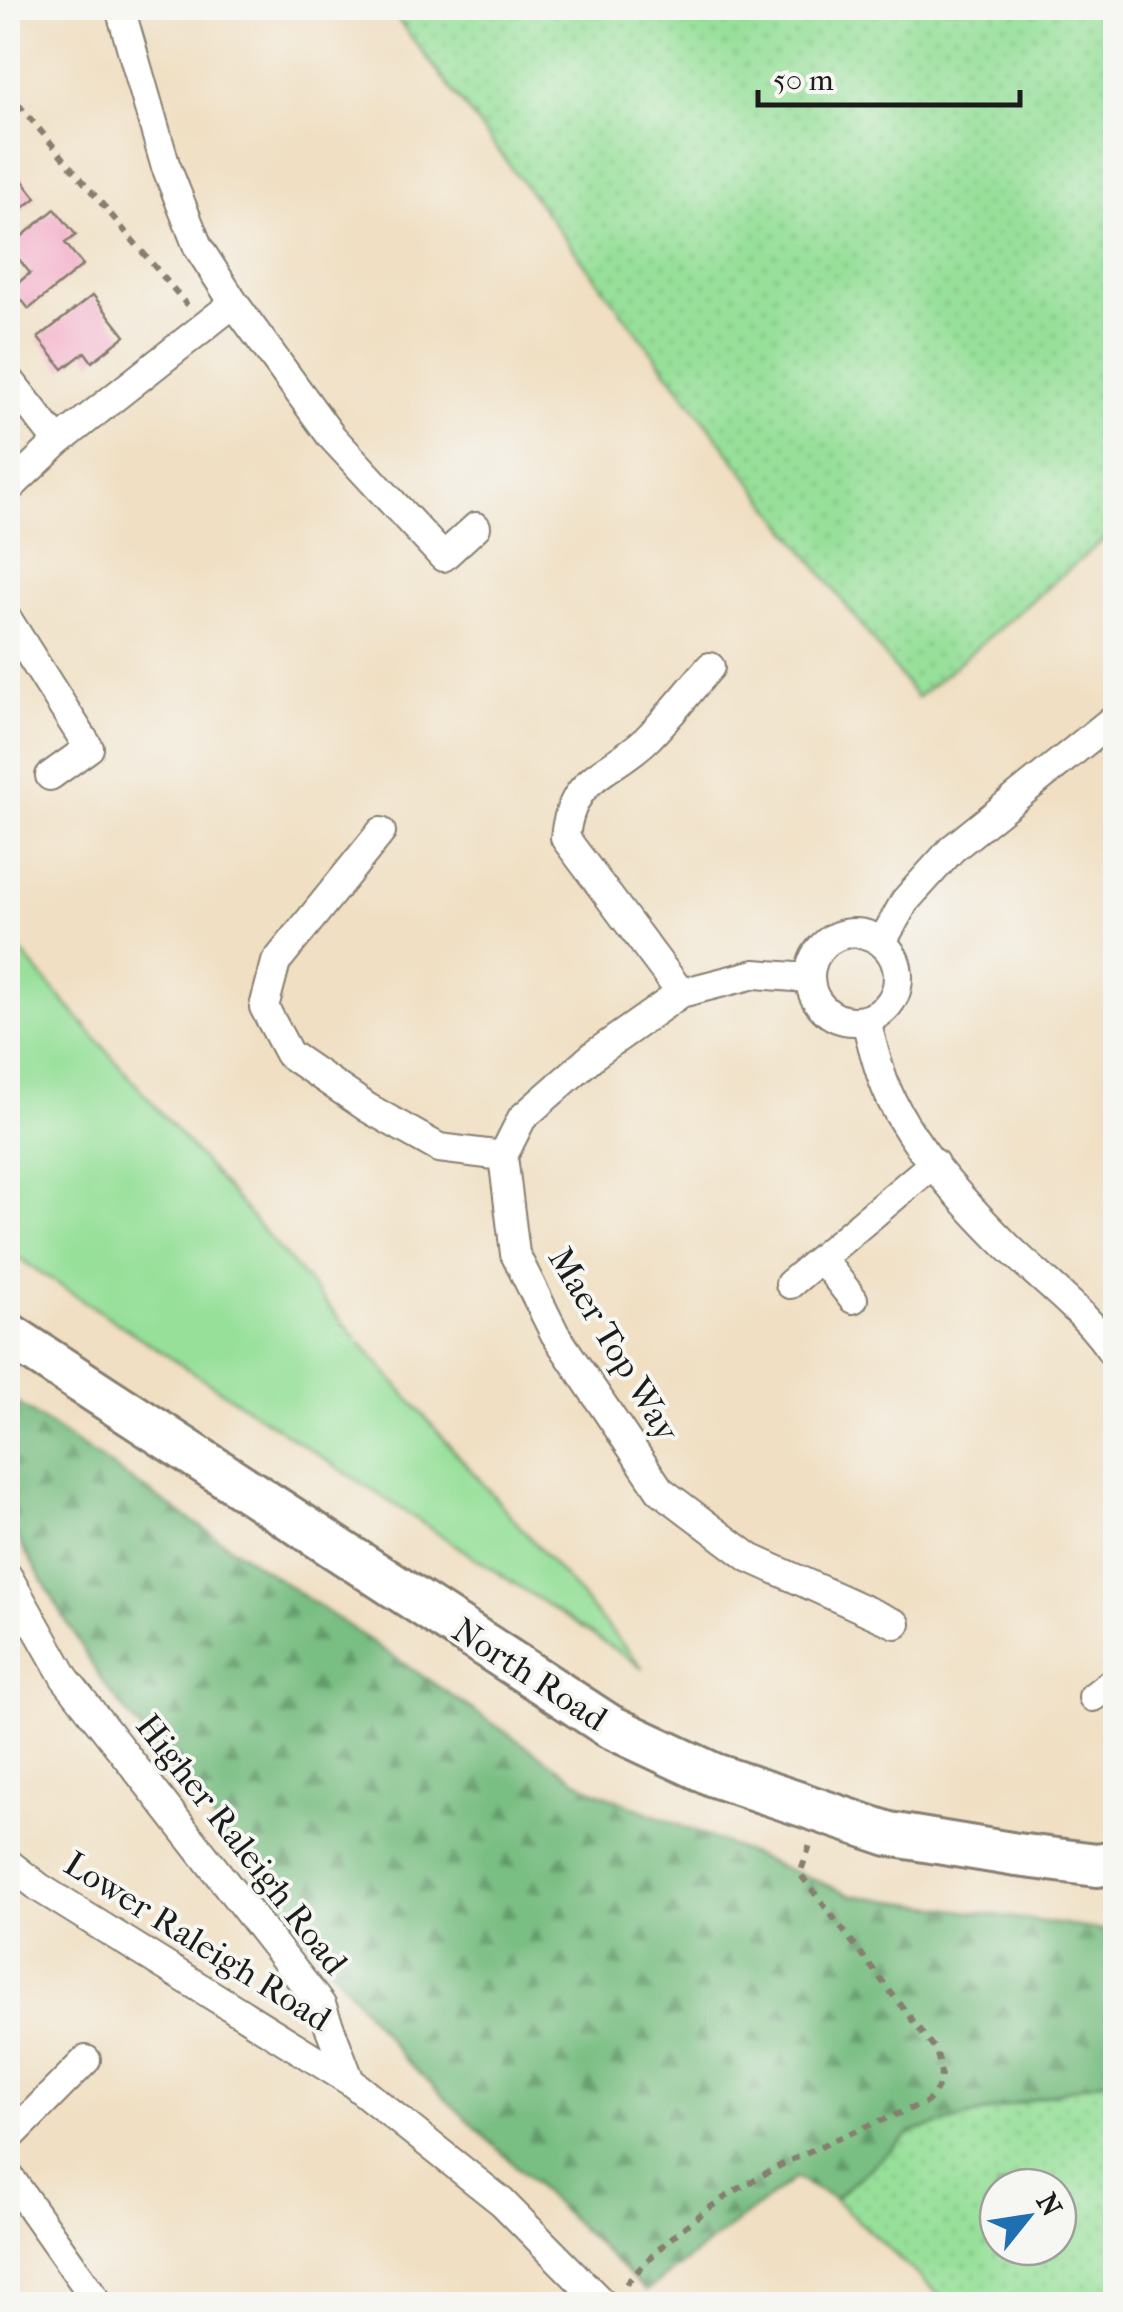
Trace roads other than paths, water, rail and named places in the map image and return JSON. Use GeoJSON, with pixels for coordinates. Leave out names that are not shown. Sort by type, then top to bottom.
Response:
{"type":"FeatureCollection","features":[{"type":"Feature","properties":{"kind":"main road","name":"North Road"},"geometry":{"type":"LineString","coordinates":[[8,1334],[608,1726],[714,1775],[890,1834],[1077,1862],[1116,1862]]}},
{"type":"Feature","properties":{"kind":"street"},"geometry":{"type":"LineString","coordinates":[[120,8],[165,164],[198,247],[234,303],[331,436],[443,557],[476,527]]}},
{"type":"Feature","properties":{"kind":"street"},"geometry":{"type":"LineString","coordinates":[[8,489],[58,442],[234,303]]}},
{"type":"Feature","properties":{"kind":"street"},"geometry":{"type":"LineString","coordinates":[[8,378],[58,442]]}},
{"type":"Feature","properties":{"kind":"street"},"geometry":{"type":"LineString","coordinates":[[8,620],[89,748],[50,776]]}},
{"type":"Feature","properties":{"kind":"street"},"geometry":{"type":"LineString","coordinates":[[681,993],[565,838],[568,812],[584,786],[645,741],[710,667]]}},
{"type":"Feature","properties":{"kind":"street"},"geometry":{"type":"LineString","coordinates":[[882,942],[904,901],[952,849],[1116,717]]}},
{"type":"Feature","properties":{"kind":"street"},"geometry":{"type":"LineString","coordinates":[[381,832],[276,962],[264,1007],[289,1054],[368,1108],[439,1148],[503,1156],[522,1118],[595,1054],[681,993],[755,974],[808,978]]}},
{"type":"Feature","properties":{"kind":"street"},"geometry":{"type":"LineString","coordinates":[[861,932],[882,942],[893,954],[898,970],[898,986],[883,1011],[866,1020],[841,1019],[823,1008],[812,994],[808,978],[821,946],[835,936],[861,932]]}},
{"type":"Feature","properties":{"kind":"street"},"geometry":{"type":"LineString","coordinates":[[866,1020],[884,1083],[909,1130],[1006,1245],[1078,1310],[1114,1354]]}},
{"type":"Feature","properties":{"kind":"street","name":"Maer Top Way"},"geometry":{"type":"LineString","coordinates":[[503,1156],[515,1254],[555,1334],[660,1490],[750,1558],[896,1624]]}},
{"type":"Feature","properties":{"kind":"street"},"geometry":{"type":"LineString","coordinates":[[790,1284],[934,1163]]}},
{"type":"Feature","properties":{"kind":"street"},"geometry":{"type":"LineString","coordinates":[[821,1258],[853,1299]]}},
{"type":"Feature","properties":{"kind":"street","name":"Higher Raleigh Road"},"geometry":{"type":"LineString","coordinates":[[8,1577],[65,1678],[320,2006],[350,2081],[502,2202],[612,2298]]}},
{"type":"Feature","properties":{"kind":"street"},"geometry":{"type":"LineString","coordinates":[[1093,1697],[1116,1680]]}},
{"type":"Feature","properties":{"kind":"street","name":"Lower Raleigh Road"},"geometry":{"type":"LineString","coordinates":[[8,1863],[40,1888],[350,2081]]}},
{"type":"Feature","properties":{"kind":"street"},"geometry":{"type":"LineString","coordinates":[[8,2140],[86,2060]]}},
{"type":"Feature","properties":{"kind":"street"},"geometry":{"type":"LineString","coordinates":[[8,2175],[99,2304]]}}]}
